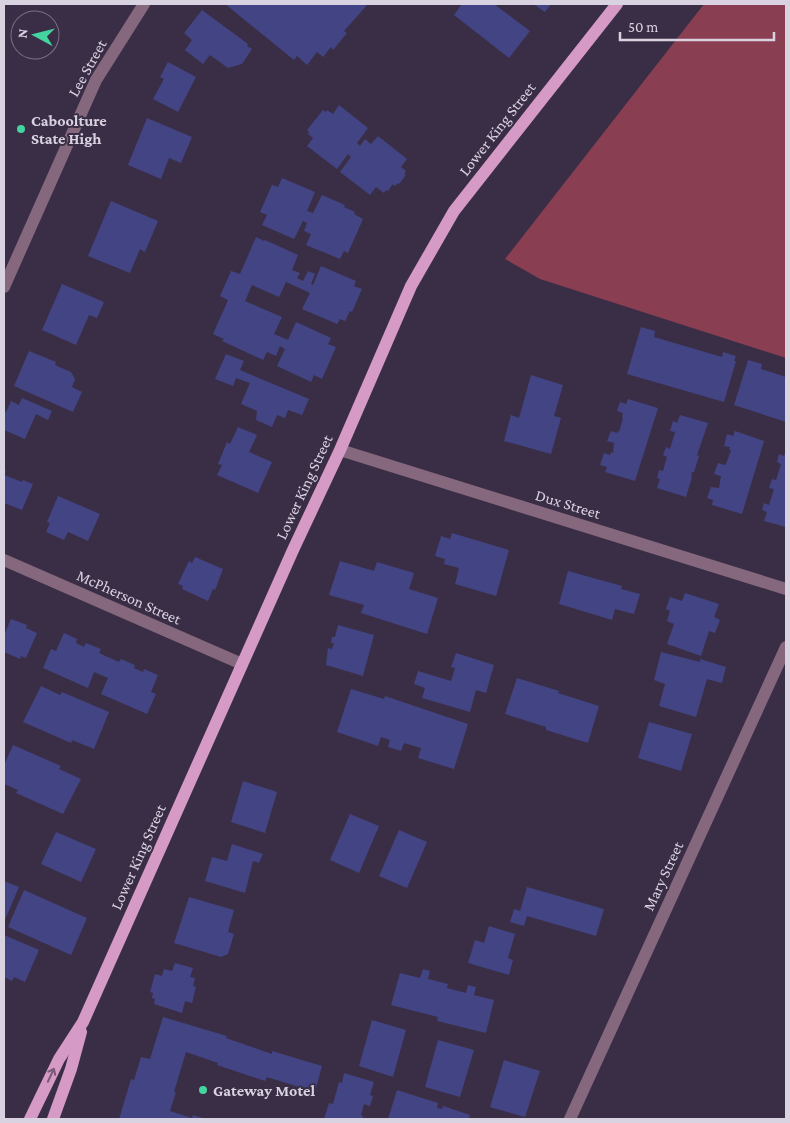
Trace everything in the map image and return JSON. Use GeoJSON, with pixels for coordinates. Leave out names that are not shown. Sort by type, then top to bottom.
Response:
{"type":"FeatureCollection","features":[{"type":"Feature","properties":{"kind":"main road","name":"Lower King Street"},"geometry":{"type":"LineString","coordinates":[[30,1119],[59,1059],[83,1022],[412,286],[454,211],[617,4]]}},
{"type":"Feature","properties":{"kind":"main road","name":"Lower King Street"},"geometry":{"type":"LineString","coordinates":[[53,1119],[71,1069],[83,1022]]}},
{"type":"Feature","properties":{"kind":"street","name":"Lee Street"},"geometry":{"type":"LineString","coordinates":[[4,287],[96,80],[144,4]]}},
{"type":"Feature","properties":{"kind":"street","name":"Dux Street"},"geometry":{"type":"LineString","coordinates":[[340,450],[786,589]]}},
{"type":"Feature","properties":{"kind":"street","name":"McPherson Street"},"geometry":{"type":"LineString","coordinates":[[4,560],[242,664]]}},
{"type":"Feature","properties":{"kind":"street","name":"Mary Street"},"geometry":{"type":"LineString","coordinates":[[570,1119],[786,647]]}},
{"type":"Feature","properties":{"kind":"shaded area"},"geometry":{"type":"Polygon","coordinates":[[[704,4],[786,4],[786,358],[540,279],[505,259],[704,4]]]}},
{"type":"Feature","properties":{"kind":"building"},"geometry":{"type":"Polygon","coordinates":[[[225,4],[368,4],[344,31],[347,33],[333,50],[331,47],[323,57],[317,52],[307,65],[297,56],[294,60],[225,4]]]}},
{"type":"Feature","properties":{"kind":"building"},"geometry":{"type":"Polygon","coordinates":[[[462,4],[494,4],[530,31],[509,58],[454,15],[462,4]]]}},
{"type":"Feature","properties":{"kind":"building"},"geometry":{"type":"Polygon","coordinates":[[[533,4],[551,4],[545,12],[533,4]]]}},
{"type":"Feature","properties":{"kind":"building"},"geometry":{"type":"Polygon","coordinates":[[[202,10],[252,49],[242,64],[228,68],[210,55],[203,64],[185,50],[192,40],[184,33],[202,10]]]}},
{"type":"Feature","properties":{"kind":"building"},"geometry":{"type":"Polygon","coordinates":[[[168,62],[196,77],[178,112],[153,99],[164,79],[160,77],[168,62]]]}},
{"type":"Feature","properties":{"kind":"building"},"geometry":{"type":"Polygon","coordinates":[[[339,105],[368,128],[357,143],[360,146],[365,139],[371,144],[378,136],[407,159],[401,167],[406,171],[404,174],[406,175],[399,184],[395,186],[393,184],[384,193],[376,187],[370,195],[340,172],[351,157],[348,154],[337,169],[307,146],[313,138],[308,134],[307,130],[323,110],[333,114],[339,105]]]}},
{"type":"Feature","properties":{"kind":"building"},"geometry":{"type":"Polygon","coordinates":[[[147,118],[192,137],[181,163],[169,158],[161,179],[128,165],[147,118]]]}},
{"type":"Feature","properties":{"kind":"building"},"geometry":{"type":"Polygon","coordinates":[[[282,178],[315,192],[307,211],[313,213],[322,195],[345,205],[344,207],[355,212],[354,214],[363,219],[348,253],[344,251],[340,259],[306,245],[311,234],[304,231],[307,223],[303,221],[294,239],[262,225],[267,215],[260,212],[272,185],[278,187],[282,178]]]}},
{"type":"Feature","properties":{"kind":"building"},"geometry":{"type":"Polygon","coordinates":[[[111,201],[158,221],[145,252],[140,249],[130,273],[88,256],[111,201]]]}},
{"type":"Feature","properties":{"kind":"building"},"geometry":{"type":"Polygon","coordinates":[[[256,237],[298,255],[292,270],[300,273],[297,278],[303,281],[308,271],[315,274],[311,284],[313,285],[321,266],[356,281],[354,286],[362,289],[352,312],[350,311],[345,321],[340,319],[337,324],[302,309],[310,293],[286,282],[279,297],[252,285],[245,301],[282,317],[274,334],[288,340],[296,322],[331,338],[328,344],[336,347],[322,379],[314,375],[311,382],[277,366],[285,349],[280,346],[276,356],[267,352],[263,360],[222,341],[224,339],[213,334],[228,300],[220,296],[231,271],[240,274],[256,237]]]}},
{"type":"Feature","properties":{"kind":"building"},"geometry":{"type":"Polygon","coordinates":[[[62,284],[104,302],[97,318],[89,315],[76,345],[42,330],[62,284]]]}},
{"type":"Feature","properties":{"kind":"building"},"geometry":{"type":"Polygon","coordinates":[[[641,327],[655,331],[654,337],[722,357],[723,352],[736,356],[724,402],[627,374],[641,327]]]}},
{"type":"Feature","properties":{"kind":"building"},"geometry":{"type":"Polygon","coordinates":[[[29,351],[56,362],[55,365],[71,372],[75,379],[72,387],[82,392],[73,412],[14,386],[29,351]]]}},
{"type":"Feature","properties":{"kind":"building"},"geometry":{"type":"Polygon","coordinates":[[[226,354],[244,361],[240,370],[309,399],[302,415],[288,410],[285,418],[277,415],[272,427],[256,420],[257,411],[241,404],[250,383],[236,378],[233,386],[215,379],[226,354]]]}},
{"type":"Feature","properties":{"kind":"building"},"geometry":{"type":"Polygon","coordinates":[[[748,360],[762,364],[761,369],[786,377],[786,422],[734,405],[748,360]]]}},
{"type":"Feature","properties":{"kind":"building"},"geometry":{"type":"Polygon","coordinates":[[[531,375],[563,385],[554,416],[561,418],[551,454],[504,441],[511,415],[519,418],[531,375]]]}},
{"type":"Feature","properties":{"kind":"building"},"geometry":{"type":"Polygon","coordinates":[[[22,398],[52,411],[48,420],[36,414],[25,439],[4,430],[4,411],[6,412],[11,401],[19,405],[22,398]]]}},
{"type":"Feature","properties":{"kind":"building"},"geometry":{"type":"Polygon","coordinates":[[[628,399],[658,408],[635,481],[605,472],[607,467],[600,465],[604,453],[610,455],[611,452],[613,453],[614,443],[607,441],[611,431],[619,432],[623,413],[617,411],[620,402],[626,404],[628,399]]]}},
{"type":"Feature","properties":{"kind":"building"},"geometry":{"type":"Polygon","coordinates":[[[680,415],[708,423],[686,497],[657,488],[660,479],[657,478],[659,470],[663,471],[667,457],[663,455],[666,447],[670,449],[675,432],[670,431],[673,421],[677,423],[680,415]]]}},
{"type":"Feature","properties":{"kind":"building"},"geometry":{"type":"Polygon","coordinates":[[[238,427],[257,435],[249,452],[272,462],[258,493],[217,475],[222,465],[218,464],[227,442],[230,444],[238,427]]]}},
{"type":"Feature","properties":{"kind":"building"},"geometry":{"type":"Polygon","coordinates":[[[735,431],[764,441],[742,514],[712,505],[713,500],[707,498],[711,487],[719,488],[721,476],[714,474],[718,463],[726,464],[731,450],[729,450],[730,447],[724,446],[727,434],[733,436],[735,431]]]}},
{"type":"Feature","properties":{"kind":"building"},"geometry":{"type":"Polygon","coordinates":[[[786,451],[786,527],[764,521],[767,512],[762,510],[764,503],[769,505],[774,489],[769,488],[772,479],[776,480],[781,464],[777,462],[779,454],[784,456],[786,451]]]}},
{"type":"Feature","properties":{"kind":"building"},"geometry":{"type":"Polygon","coordinates":[[[4,475],[33,484],[22,510],[4,503],[4,475]]]}},
{"type":"Feature","properties":{"kind":"building"},"geometry":{"type":"Polygon","coordinates":[[[58,496],[100,514],[88,541],[68,532],[64,540],[46,532],[50,523],[47,522],[58,496]]]}},
{"type":"Feature","properties":{"kind":"building"},"geometry":{"type":"Polygon","coordinates":[[[452,533],[509,550],[496,596],[455,584],[459,568],[444,564],[445,559],[435,556],[441,536],[450,539],[452,533]]]}},
{"type":"Feature","properties":{"kind":"building"},"geometry":{"type":"Polygon","coordinates":[[[195,557],[223,569],[215,590],[213,589],[208,601],[182,589],[183,586],[178,584],[189,561],[192,563],[195,557]]]}},
{"type":"Feature","properties":{"kind":"building"},"geometry":{"type":"Polygon","coordinates":[[[340,561],[374,571],[377,562],[414,573],[409,589],[438,598],[427,634],[361,613],[364,605],[329,595],[340,561]]]}},
{"type":"Feature","properties":{"kind":"building"},"geometry":{"type":"Polygon","coordinates":[[[568,571],[622,586],[621,589],[640,594],[634,614],[615,609],[612,620],[559,604],[568,571]]]}},
{"type":"Feature","properties":{"kind":"building"},"geometry":{"type":"Polygon","coordinates":[[[685,593],[719,604],[714,617],[720,620],[715,633],[709,631],[701,656],[667,644],[674,624],[667,621],[670,611],[666,609],[670,597],[682,601],[685,593]]]}},
{"type":"Feature","properties":{"kind":"building"},"geometry":{"type":"Polygon","coordinates":[[[11,619],[27,625],[26,628],[37,633],[26,658],[21,656],[20,659],[4,652],[4,635],[11,619]]]}},
{"type":"Feature","properties":{"kind":"building"},"geometry":{"type":"Polygon","coordinates":[[[338,625],[374,635],[363,676],[326,665],[328,648],[332,649],[334,643],[331,643],[332,637],[335,637],[338,625]]]}},
{"type":"Feature","properties":{"kind":"building"},"geometry":{"type":"Polygon","coordinates":[[[64,633],[77,639],[76,643],[84,647],[86,643],[101,649],[99,653],[119,662],[121,659],[135,665],[134,668],[143,672],[144,669],[158,675],[151,692],[156,694],[147,714],[101,694],[108,678],[94,672],[88,688],[43,668],[51,649],[56,651],[64,633]]]}},
{"type":"Feature","properties":{"kind":"building"},"geometry":{"type":"Polygon","coordinates":[[[661,652],[700,662],[700,659],[726,667],[722,683],[707,679],[696,717],[659,706],[665,684],[654,680],[661,652]]]}},
{"type":"Feature","properties":{"kind":"building"},"geometry":{"type":"Polygon","coordinates":[[[456,653],[494,665],[486,693],[476,690],[470,712],[422,698],[425,688],[414,684],[418,671],[451,681],[455,668],[451,667],[456,653]]]}},
{"type":"Feature","properties":{"kind":"building"},"geometry":{"type":"Polygon","coordinates":[[[517,678],[599,706],[588,743],[546,730],[546,727],[505,714],[517,678]]]}},
{"type":"Feature","properties":{"kind":"building"},"geometry":{"type":"Polygon","coordinates":[[[41,686],[60,695],[62,692],[109,712],[94,749],[72,740],[71,743],[23,722],[41,686]]]}},
{"type":"Feature","properties":{"kind":"building"},"geometry":{"type":"Polygon","coordinates":[[[351,689],[384,699],[385,696],[468,724],[454,769],[418,758],[421,748],[404,743],[401,751],[388,747],[390,740],[381,737],[378,746],[337,732],[351,689]]]}},
{"type":"Feature","properties":{"kind":"building"},"geometry":{"type":"Polygon","coordinates":[[[649,722],[692,734],[681,771],[638,758],[649,722]]]}},
{"type":"Feature","properties":{"kind":"building"},"geometry":{"type":"Polygon","coordinates":[[[13,745],[61,766],[59,769],[81,779],[63,814],[16,793],[18,790],[4,784],[4,765],[13,745]]]}},
{"type":"Feature","properties":{"kind":"building"},"geometry":{"type":"Polygon","coordinates":[[[243,781],[277,792],[265,833],[231,822],[243,781]]]}},
{"type":"Feature","properties":{"kind":"building"},"geometry":{"type":"Polygon","coordinates":[[[350,814],[379,826],[359,873],[330,860],[350,814]]]}},
{"type":"Feature","properties":{"kind":"building"},"geometry":{"type":"Polygon","coordinates":[[[399,830],[427,842],[407,888],[379,876],[399,830]]]}},
{"type":"Feature","properties":{"kind":"building"},"geometry":{"type":"Polygon","coordinates":[[[56,832],[96,849],[81,882],[41,864],[56,832]]]}},
{"type":"Feature","properties":{"kind":"building"},"geometry":{"type":"Polygon","coordinates":[[[232,844],[263,854],[259,863],[253,861],[245,893],[205,881],[212,857],[227,861],[232,844]]]}},
{"type":"Feature","properties":{"kind":"building"},"geometry":{"type":"Polygon","coordinates":[[[4,881],[19,887],[4,922],[4,881]]]}},
{"type":"Feature","properties":{"kind":"building"},"geometry":{"type":"Polygon","coordinates":[[[527,887],[604,909],[596,936],[527,916],[524,926],[510,922],[514,909],[520,911],[527,887]]]}},
{"type":"Feature","properties":{"kind":"building"},"geometry":{"type":"Polygon","coordinates":[[[24,890],[87,918],[71,955],[8,927],[24,890]]]}},
{"type":"Feature","properties":{"kind":"building"},"geometry":{"type":"Polygon","coordinates":[[[189,897],[234,910],[228,932],[234,934],[228,954],[221,957],[174,943],[189,897]]]}},
{"type":"Feature","properties":{"kind":"building"},"geometry":{"type":"Polygon","coordinates":[[[489,926],[515,934],[508,958],[513,960],[509,975],[468,963],[475,940],[484,943],[489,926]]]}},
{"type":"Feature","properties":{"kind":"building"},"geometry":{"type":"Polygon","coordinates":[[[4,935],[39,950],[25,982],[14,977],[12,981],[4,977],[4,935]]]}},
{"type":"Feature","properties":{"kind":"building"},"geometry":{"type":"Polygon","coordinates":[[[175,963],[193,968],[190,977],[195,978],[193,986],[196,987],[192,1003],[185,1001],[182,1013],[154,1004],[153,993],[150,992],[155,974],[162,976],[164,969],[172,971],[175,963]]]}},
{"type":"Feature","properties":{"kind":"building"},"geometry":{"type":"Polygon","coordinates":[[[423,969],[430,971],[428,979],[448,984],[447,988],[466,993],[468,985],[476,987],[474,995],[494,1000],[486,1033],[437,1021],[438,1017],[391,1005],[400,973],[420,978],[423,969]]]}},
{"type":"Feature","properties":{"kind":"building"},"geometry":{"type":"Polygon","coordinates":[[[163,1017],[227,1036],[226,1038],[272,1054],[272,1051],[322,1066],[315,1092],[267,1077],[265,1081],[217,1065],[218,1063],[186,1052],[170,1111],[192,1118],[193,1115],[206,1119],[119,1119],[131,1079],[134,1080],[141,1057],[150,1059],[163,1017]]]}},
{"type":"Feature","properties":{"kind":"building"},"geometry":{"type":"Polygon","coordinates":[[[372,1020],[406,1030],[393,1077],[359,1066],[372,1020]]]}},
{"type":"Feature","properties":{"kind":"building"},"geometry":{"type":"Polygon","coordinates":[[[438,1040],[474,1050],[460,1097],[425,1087],[438,1040]]]}},
{"type":"Feature","properties":{"kind":"building"},"geometry":{"type":"Polygon","coordinates":[[[504,1060],[540,1071],[525,1117],[490,1107],[504,1060]]]}},
{"type":"Feature","properties":{"kind":"building"},"geometry":{"type":"Polygon","coordinates":[[[344,1073],[374,1082],[370,1095],[373,1096],[370,1106],[364,1104],[361,1115],[363,1116],[362,1119],[324,1119],[329,1103],[333,1104],[339,1082],[342,1083],[344,1073]]]}},
{"type":"Feature","properties":{"kind":"building"},"geometry":{"type":"Polygon","coordinates":[[[397,1090],[438,1103],[437,1108],[442,1109],[443,1106],[470,1115],[469,1118],[473,1119],[388,1119],[397,1090]]]}},
{"type":"Feature","properties":{"kind":"place","name":"Caboolture State High"},"geometry":{"type":"Point","coordinates":[21,129]}},
{"type":"Feature","properties":{"kind":"place","name":"Gateway Motel"},"geometry":{"type":"Point","coordinates":[203,1090]}}]}
